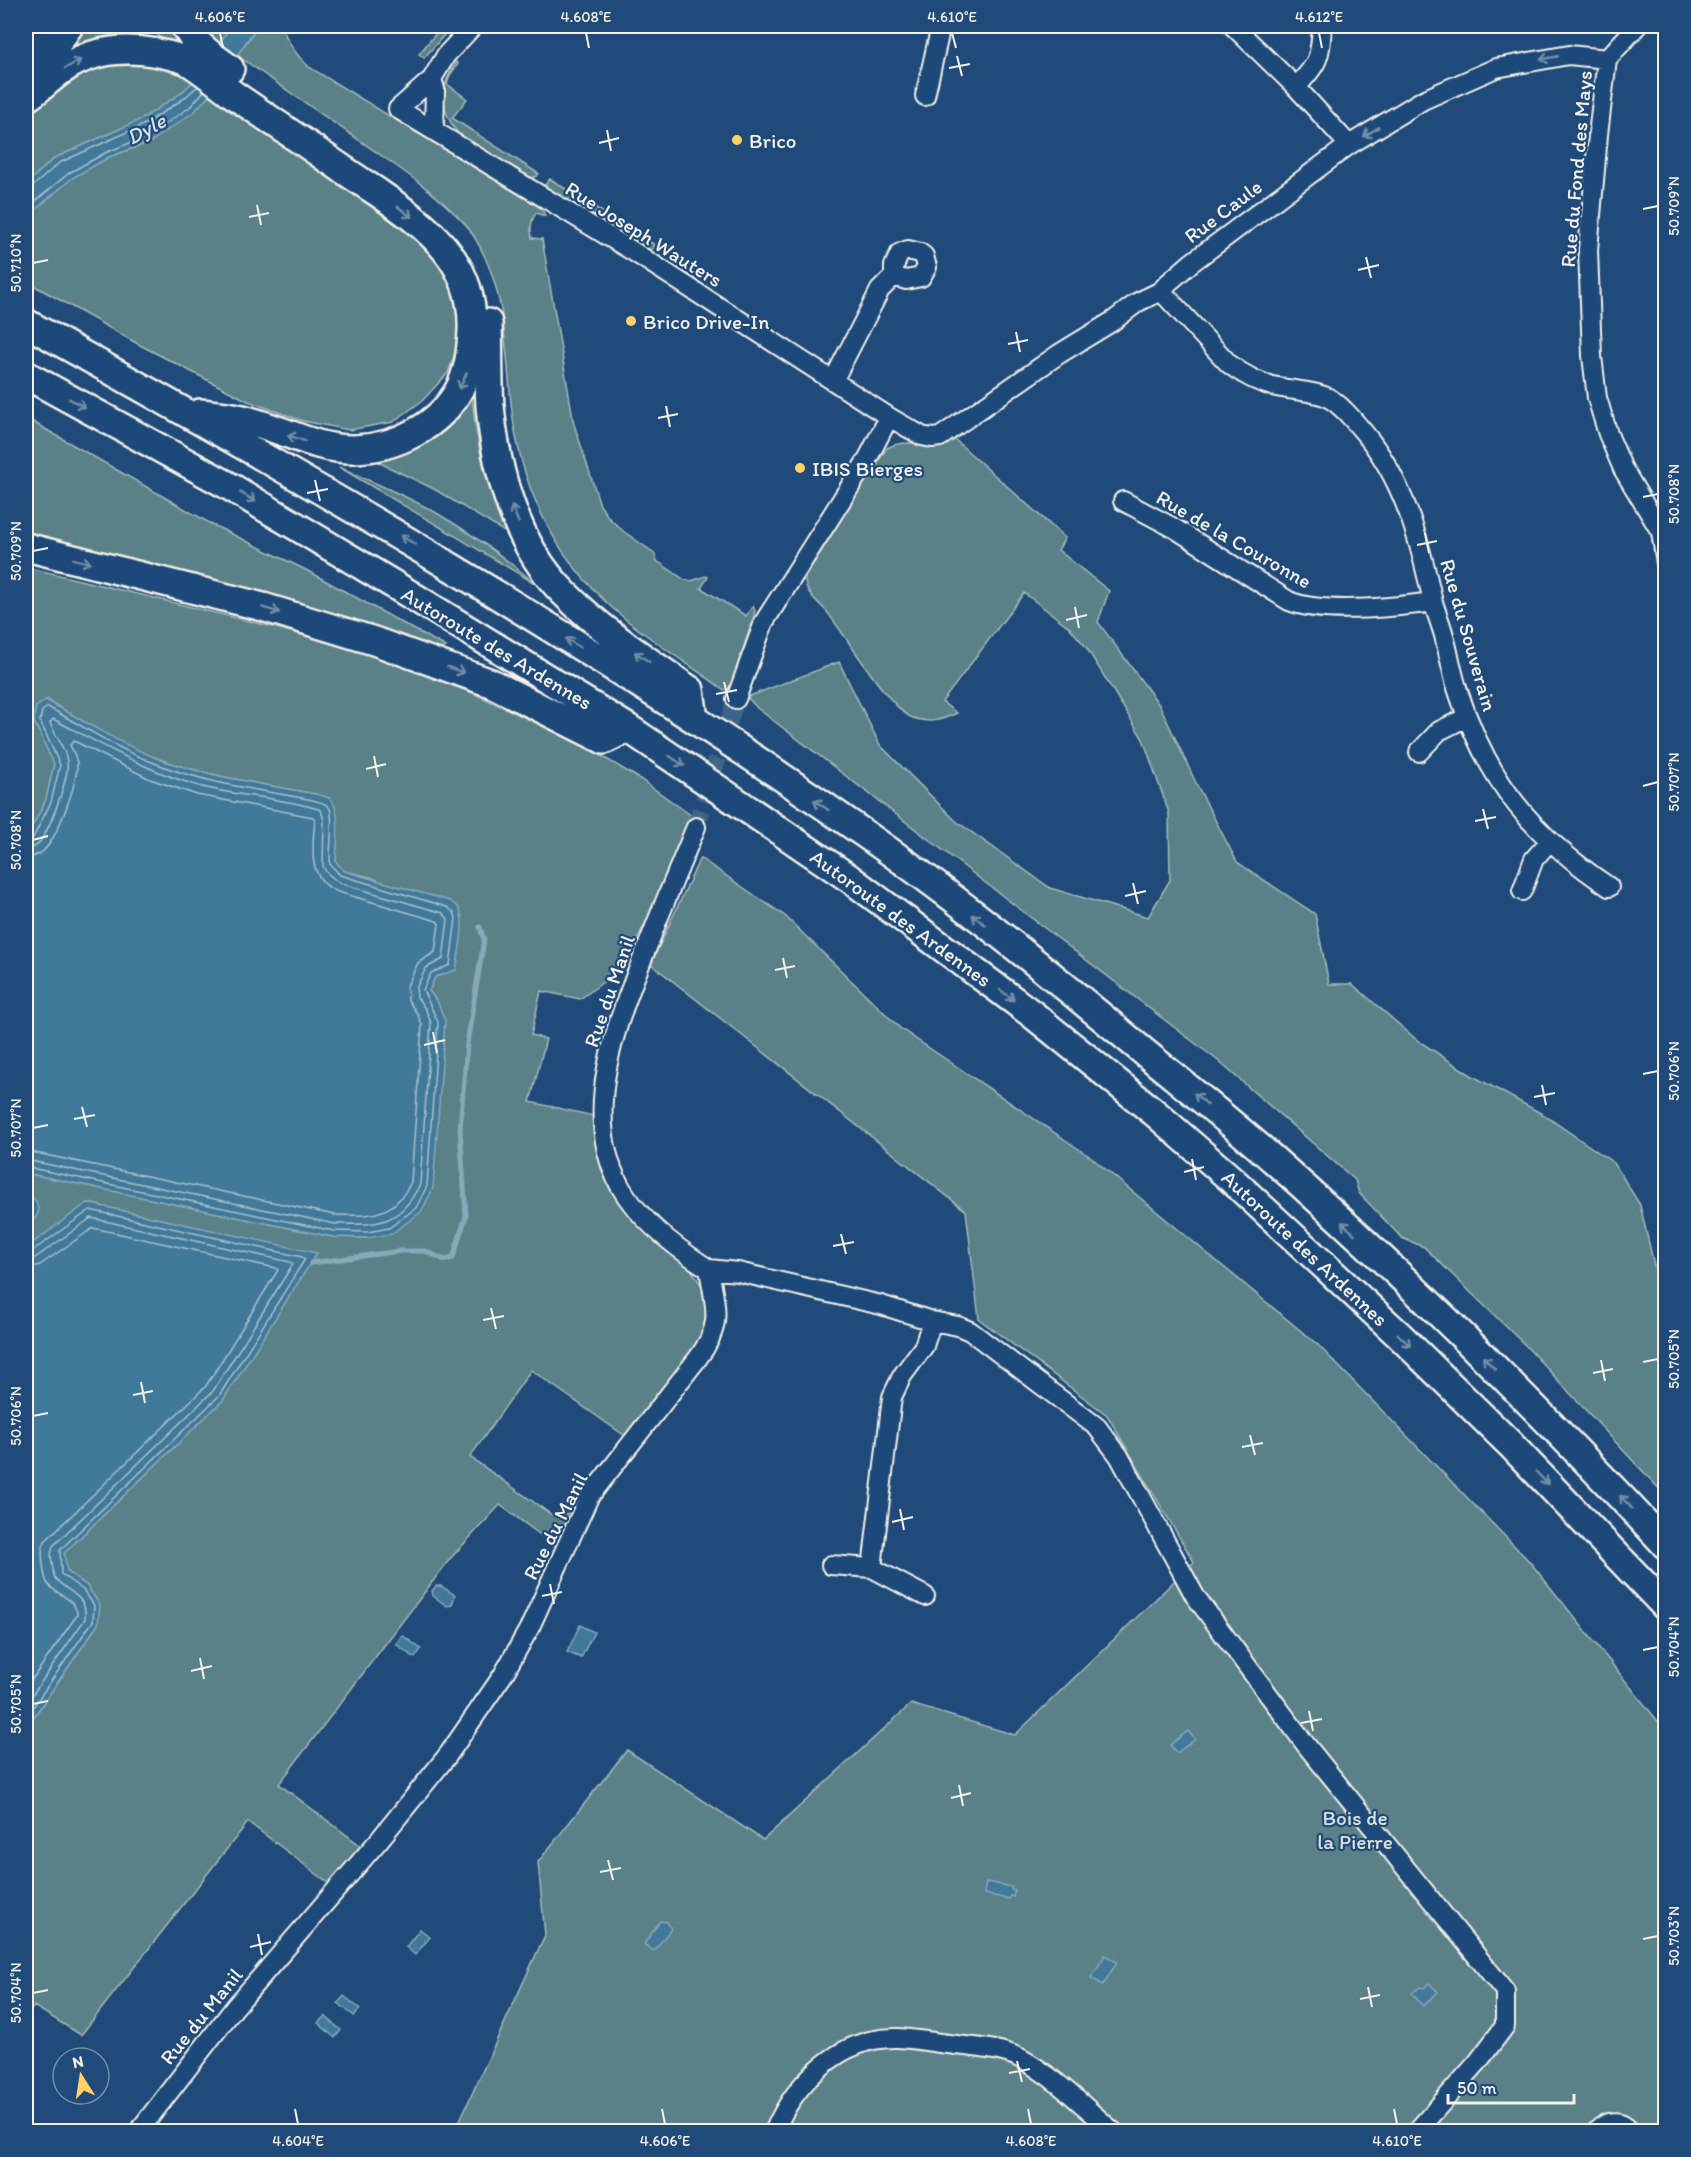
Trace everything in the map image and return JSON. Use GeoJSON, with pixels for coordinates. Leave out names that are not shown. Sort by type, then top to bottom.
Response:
{"type":"FeatureCollection","features":[{"type":"Feature","properties":{"kind":"highway"},"geometry":{"type":"LineString","coordinates":[[26,47],[41,26]]}},
{"type":"Feature","properties":{"kind":"highway"},"geometry":{"type":"LineString","coordinates":[[26,88],[69,26]]}},
{"type":"Feature","properties":{"kind":"highway"},"geometry":{"type":"LineString","coordinates":[[26,98],[62,70],[82,59],[107,51],[160,52],[190,43],[241,88],[408,213],[442,243],[465,282],[471,302],[472,322],[469,365],[455,397],[431,423],[401,440],[354,450],[335,448],[298,440],[249,421],[182,410]]}},
{"type":"Feature","properties":{"kind":"highway"},"geometry":{"type":"LineString","coordinates":[[241,88],[428,206],[462,241],[482,279],[486,300],[490,405],[504,483],[531,550],[563,592],[609,634],[690,690],[694,719]]}},
{"type":"Feature","properties":{"kind":"highway","name":"Autoroute des Ardennes"},"geometry":{"type":"LineString","coordinates":[[26,323],[417,545],[694,719],[875,841],[1042,968],[1274,1159],[1422,1297],[1581,1454],[1665,1545]]}},
{"type":"Feature","properties":{"kind":"highway","name":"Autoroute des Ardennes"},"geometry":{"type":"LineString","coordinates":[[26,375],[229,486],[628,728],[849,878],[1032,1014],[1155,1113],[1231,1179],[1399,1335],[1510,1444],[1665,1607]]}},
{"type":"Feature","properties":{"kind":"highway"},"geometry":{"type":"LineString","coordinates":[[26,547],[263,607],[374,641],[491,683],[604,740],[628,728]]}},
{"type":"Feature","properties":{"kind":"street","name":"Rue Joseph Wauters"},"geometry":{"type":"LineString","coordinates":[[473,26],[446,55],[432,79],[398,109],[634,252],[889,417]]}},
{"type":"Feature","properties":{"kind":"street"},"geometry":{"type":"LineString","coordinates":[[925,96],[941,26]]}},
{"type":"Feature","properties":{"kind":"street"},"geometry":{"type":"LineString","coordinates":[[1233,26],[1296,87],[1349,145]]}},
{"type":"Feature","properties":{"kind":"street"},"geometry":{"type":"LineString","coordinates":[[1296,87],[1309,74],[1320,55],[1322,26]]}},
{"type":"Feature","properties":{"kind":"street","name":"Rue du Fond des Mays"},"geometry":{"type":"LineString","coordinates":[[1637,26],[1607,59],[1588,250],[1592,356],[1597,398],[1608,434],[1623,469],[1663,534],[1665,563]]}},
{"type":"Feature","properties":{"kind":"street","name":"Rue Caule"},"geometry":{"type":"LineString","coordinates":[[889,417],[922,436],[940,437],[1059,354],[1113,321],[1138,302],[1161,291],[1191,263],[1349,145],[1423,100],[1496,68],[1569,55],[1607,59]]}},
{"type":"Feature","properties":{"kind":"street"},"geometry":{"type":"LineString","coordinates":[[432,79],[435,89],[434,131]]}},
{"type":"Feature","properties":{"kind":"street"},"geometry":{"type":"LineString","coordinates":[[833,381],[880,290],[894,276]]}},
{"type":"Feature","properties":{"kind":"street","name":"Rue du Souverain"},"geometry":{"type":"LineString","coordinates":[[1161,291],[1229,364],[1240,372],[1270,386],[1325,396],[1347,413],[1366,435],[1392,472],[1404,498],[1467,717],[1499,781],[1520,810],[1550,842],[1609,887]]}},
{"type":"Feature","properties":{"kind":"street"},"geometry":{"type":"LineString","coordinates":[[736,699],[764,622],[867,460],[889,417]]}},
{"type":"Feature","properties":{"kind":"street","name":"Rue de la Couronne"},"geometry":{"type":"LineString","coordinates":[[1123,501],[1174,528],[1300,606],[1319,609],[1405,606],[1434,602]]}},
{"type":"Feature","properties":{"kind":"street"},"geometry":{"type":"LineString","coordinates":[[1419,752],[1439,731],[1467,717]]}},
{"type":"Feature","properties":{"kind":"street","name":"Rue du Manil"},"geometry":{"type":"LineString","coordinates":[[138,2132],[236,2007],[441,1765],[503,1675],[530,1627],[590,1497],[684,1376],[710,1338],[716,1306],[709,1269],[654,1226],[627,1197],[613,1171],[606,1150],[602,1117],[609,1062],[620,1014],[696,826]]}},
{"type":"Feature","properties":{"kind":"street"},"geometry":{"type":"LineString","coordinates":[[1522,891],[1534,860],[1550,842]]}},
{"type":"Feature","properties":{"kind":"street"},"geometry":{"type":"LineString","coordinates":[[709,1269],[738,1272],[881,1305],[970,1331],[1079,1413],[1106,1437],[1119,1456],[1195,1596],[1306,1745],[1505,1991],[1505,2026],[1477,2063],[1416,2132]]}},
{"type":"Feature","properties":{"kind":"street"},"geometry":{"type":"LineString","coordinates":[[872,1568],[892,1397],[902,1376],[924,1346],[932,1321]]}},
{"type":"Feature","properties":{"kind":"street"},"geometry":{"type":"LineString","coordinates":[[831,1565],[872,1568],[925,1596]]}},
{"type":"Feature","properties":{"kind":"street"},"geometry":{"type":"LineString","coordinates":[[774,2132],[779,2119],[807,2080],[839,2053],[855,2045],[898,2038],[987,2050],[1018,2057],[1046,2075],[1114,2132]]}},
{"type":"Feature","properties":{"kind":"street"},"geometry":{"type":"LineString","coordinates":[[1596,2132],[1605,2124],[1615,2122],[1626,2125],[1631,2132]]}},
{"type":"Feature","properties":{"kind":"green space"},"geometry":{"type":"Polygon","coordinates":[[[80,26],[139,26],[142,43],[55,60],[80,26]]]}},
{"type":"Feature","properties":{"kind":"green space"},"geometry":{"type":"Polygon","coordinates":[[[153,26],[171,26],[186,48],[165,43],[153,26]]]}},
{"type":"Feature","properties":{"kind":"green space"},"geometry":{"type":"Polygon","coordinates":[[[202,26],[231,26],[194,81],[180,94],[142,119],[55,158],[26,184],[26,118],[40,97],[72,72],[131,56],[186,72],[213,37],[202,26]]]}},
{"type":"Feature","properties":{"kind":"green space"},"geometry":{"type":"Polygon","coordinates":[[[254,26],[282,26],[292,48],[309,67],[542,209],[545,216],[536,213],[533,219],[532,238],[542,239],[574,424],[600,505],[608,517],[623,531],[654,553],[657,561],[685,580],[708,577],[701,588],[746,616],[753,606],[755,611],[753,619],[730,689],[724,690],[624,618],[579,573],[545,522],[523,466],[516,435],[505,335],[497,291],[481,249],[469,229],[418,182],[237,55],[253,33],[254,26]]]}},
{"type":"Feature","properties":{"kind":"green space"},"geometry":{"type":"Polygon","coordinates":[[[442,26],[452,26],[424,58],[419,54],[442,26]]]}},
{"type":"Feature","properties":{"kind":"green space"},"geometry":{"type":"Polygon","coordinates":[[[456,62],[458,64],[447,84],[467,99],[452,118],[538,175],[526,176],[462,138],[455,129],[446,111],[444,92],[450,72],[456,62]]]}},
{"type":"Feature","properties":{"kind":"green space"},"geometry":{"type":"Polygon","coordinates":[[[213,91],[402,222],[448,270],[459,303],[460,339],[448,373],[422,401],[393,422],[349,430],[303,421],[248,401],[138,344],[26,281],[26,219],[29,215],[72,178],[109,157],[151,142],[213,91]]]}},
{"type":"Feature","properties":{"kind":"green space"},"geometry":{"type":"Polygon","coordinates":[[[550,179],[577,196],[571,204],[543,187],[550,179]]]}},
{"type":"Feature","properties":{"kind":"green space"},"geometry":{"type":"Polygon","coordinates":[[[585,201],[655,245],[651,251],[581,208],[585,201]]]}},
{"type":"Feature","properties":{"kind":"green space"},"geometry":{"type":"Polygon","coordinates":[[[472,397],[476,431],[484,466],[506,533],[434,489],[378,462],[406,451],[430,437],[462,410],[472,397]]]}},
{"type":"Feature","properties":{"kind":"green space"},"geometry":{"type":"Polygon","coordinates":[[[26,418],[213,525],[306,570],[446,647],[436,652],[26,537],[26,418]]]}},
{"type":"Feature","properties":{"kind":"green space"},"geometry":{"type":"Polygon","coordinates":[[[954,439],[1065,538],[1058,550],[1109,591],[1098,622],[1160,706],[1237,862],[1315,914],[1329,984],[1352,984],[1417,1040],[1471,1075],[1544,1115],[1614,1163],[1640,1205],[1665,1312],[1665,1495],[1525,1345],[1424,1247],[1402,1238],[1359,1193],[1355,1180],[1217,1060],[757,708],[747,697],[839,662],[880,745],[956,821],[1050,888],[1148,917],[1170,880],[1169,813],[1143,739],[1086,647],[1069,627],[1024,593],[942,702],[957,713],[941,719],[925,721],[903,712],[892,701],[807,588],[806,569],[887,448],[904,443],[938,444],[954,439]]]}},
{"type":"Feature","properties":{"kind":"green space"},"geometry":{"type":"Polygon","coordinates":[[[339,467],[435,512],[487,546],[536,584],[339,467]]]}},
{"type":"Feature","properties":{"kind":"green space"},"geometry":{"type":"Polygon","coordinates":[[[26,567],[277,628],[368,654],[475,694],[583,745],[640,779],[692,816],[652,911],[631,950],[614,974],[580,999],[541,991],[531,1035],[546,1039],[530,1102],[594,1116],[599,1155],[608,1183],[634,1216],[685,1260],[702,1286],[707,1305],[703,1331],[692,1352],[628,1438],[531,1370],[470,1457],[552,1515],[572,1513],[554,1545],[500,1505],[449,1560],[279,1784],[361,1846],[330,1884],[248,1822],[81,2035],[34,2006],[26,2017],[26,1728],[98,1624],[87,1586],[67,1571],[64,1553],[223,1400],[316,1254],[88,1203],[26,1248],[26,1225],[34,1219],[26,1192],[26,1173],[333,1237],[368,1238],[438,1003],[429,991],[435,977],[456,970],[462,916],[370,877],[344,871],[336,863],[337,820],[329,799],[315,794],[218,776],[162,760],[118,741],[47,700],[34,721],[54,764],[46,800],[28,835],[26,849],[26,567]]]}},
{"type":"Feature","properties":{"kind":"green space","name":"Bois de la Pierre"},"geometry":{"type":"Polygon","coordinates":[[[700,858],[785,916],[901,1029],[1092,1158],[1318,1345],[1530,1562],[1665,1730],[1665,2131],[462,2132],[460,2120],[545,1935],[538,1862],[627,1750],[763,1840],[911,1704],[1015,1735],[1194,1562],[1107,1415],[979,1319],[966,1211],[651,964],[700,858]]]}},
{"type":"Feature","properties":{"kind":"water","name":"Dyle"},"geometry":{"type":"Polygon","coordinates":[[[231,26],[254,26],[253,32],[213,91],[194,112],[150,142],[109,157],[72,178],[29,215],[26,214],[26,184],[55,158],[142,119],[180,94],[194,81],[231,26]]]}},
{"type":"Feature","properties":{"kind":"water"},"geometry":{"type":"Polygon","coordinates":[[[46,700],[118,740],[161,760],[218,776],[329,798],[336,810],[337,819],[336,862],[344,871],[450,901],[458,907],[461,912],[462,928],[456,970],[435,977],[429,991],[438,1003],[445,1021],[433,1188],[421,1212],[391,1234],[368,1238],[333,1237],[26,1173],[26,849],[28,835],[46,800],[54,764],[34,721],[36,707],[46,700]]]}},
{"type":"Feature","properties":{"kind":"water"},"geometry":{"type":"Polygon","coordinates":[[[26,1192],[36,1201],[39,1211],[35,1219],[26,1225],[26,1192]]]}},
{"type":"Feature","properties":{"kind":"water"},"geometry":{"type":"Polygon","coordinates":[[[87,1203],[317,1253],[223,1400],[64,1553],[67,1571],[87,1586],[100,1605],[98,1624],[26,1728],[26,1248],[87,1203]]]}},
{"type":"Feature","properties":{"kind":"water"},"geometry":{"type":"Polygon","coordinates":[[[436,1586],[441,1586],[455,1595],[452,1605],[447,1606],[433,1596],[432,1591],[436,1586]]]}},
{"type":"Feature","properties":{"kind":"water"},"geometry":{"type":"Polygon","coordinates":[[[580,1625],[594,1632],[581,1658],[567,1652],[580,1625]]]}},
{"type":"Feature","properties":{"kind":"water"},"geometry":{"type":"Polygon","coordinates":[[[402,1635],[421,1649],[415,1658],[396,1644],[402,1635]]]}},
{"type":"Feature","properties":{"kind":"water"},"geometry":{"type":"Polygon","coordinates":[[[1188,1731],[1195,1739],[1177,1753],[1170,1745],[1188,1731]]]}},
{"type":"Feature","properties":{"kind":"water"},"geometry":{"type":"Polygon","coordinates":[[[986,1882],[1012,1887],[1011,1890],[1015,1890],[1013,1897],[1010,1896],[1009,1899],[984,1894],[986,1882]]]}},
{"type":"Feature","properties":{"kind":"water"},"geometry":{"type":"Polygon","coordinates":[[[660,1921],[667,1922],[671,1929],[654,1951],[644,1944],[660,1921]]]}},
{"type":"Feature","properties":{"kind":"water"},"geometry":{"type":"Polygon","coordinates":[[[420,1929],[430,1937],[415,1955],[406,1947],[420,1929]]]}},
{"type":"Feature","properties":{"kind":"water"},"geometry":{"type":"Polygon","coordinates":[[[1105,1955],[1117,1962],[1103,1985],[1091,1978],[1105,1955]]]}},
{"type":"Feature","properties":{"kind":"water"},"geometry":{"type":"Polygon","coordinates":[[[1429,1983],[1438,1992],[1423,2006],[1412,1993],[1429,1983]]]}},
{"type":"Feature","properties":{"kind":"water"},"geometry":{"type":"Polygon","coordinates":[[[344,1996],[360,2009],[354,2016],[338,2003],[344,1996]]]}},
{"type":"Feature","properties":{"kind":"water"},"geometry":{"type":"Polygon","coordinates":[[[325,2016],[341,2030],[335,2038],[318,2023],[325,2016]]]}},
{"type":"Feature","properties":{"kind":"waterway"},"geometry":{"type":"LineString","coordinates":[[311,1263],[401,1251],[425,1251],[445,1260],[453,1258],[466,1216],[460,1129],[467,1043],[484,940],[480,927]]}},
{"type":"Feature","properties":{"kind":"tunnel"},"geometry":{"type":"LineString","coordinates":[[696,827],[736,699]]}},
{"type":"Feature","properties":{"kind":"place","name":"Brico"},"geometry":{"type":"Point","coordinates":[737,140]}},
{"type":"Feature","properties":{"kind":"place","name":"Brico Drive-In"},"geometry":{"type":"Point","coordinates":[631,321]}},
{"type":"Feature","properties":{"kind":"place","name":"IBIS Bierges"},"geometry":{"type":"Point","coordinates":[800,468]}}]}
